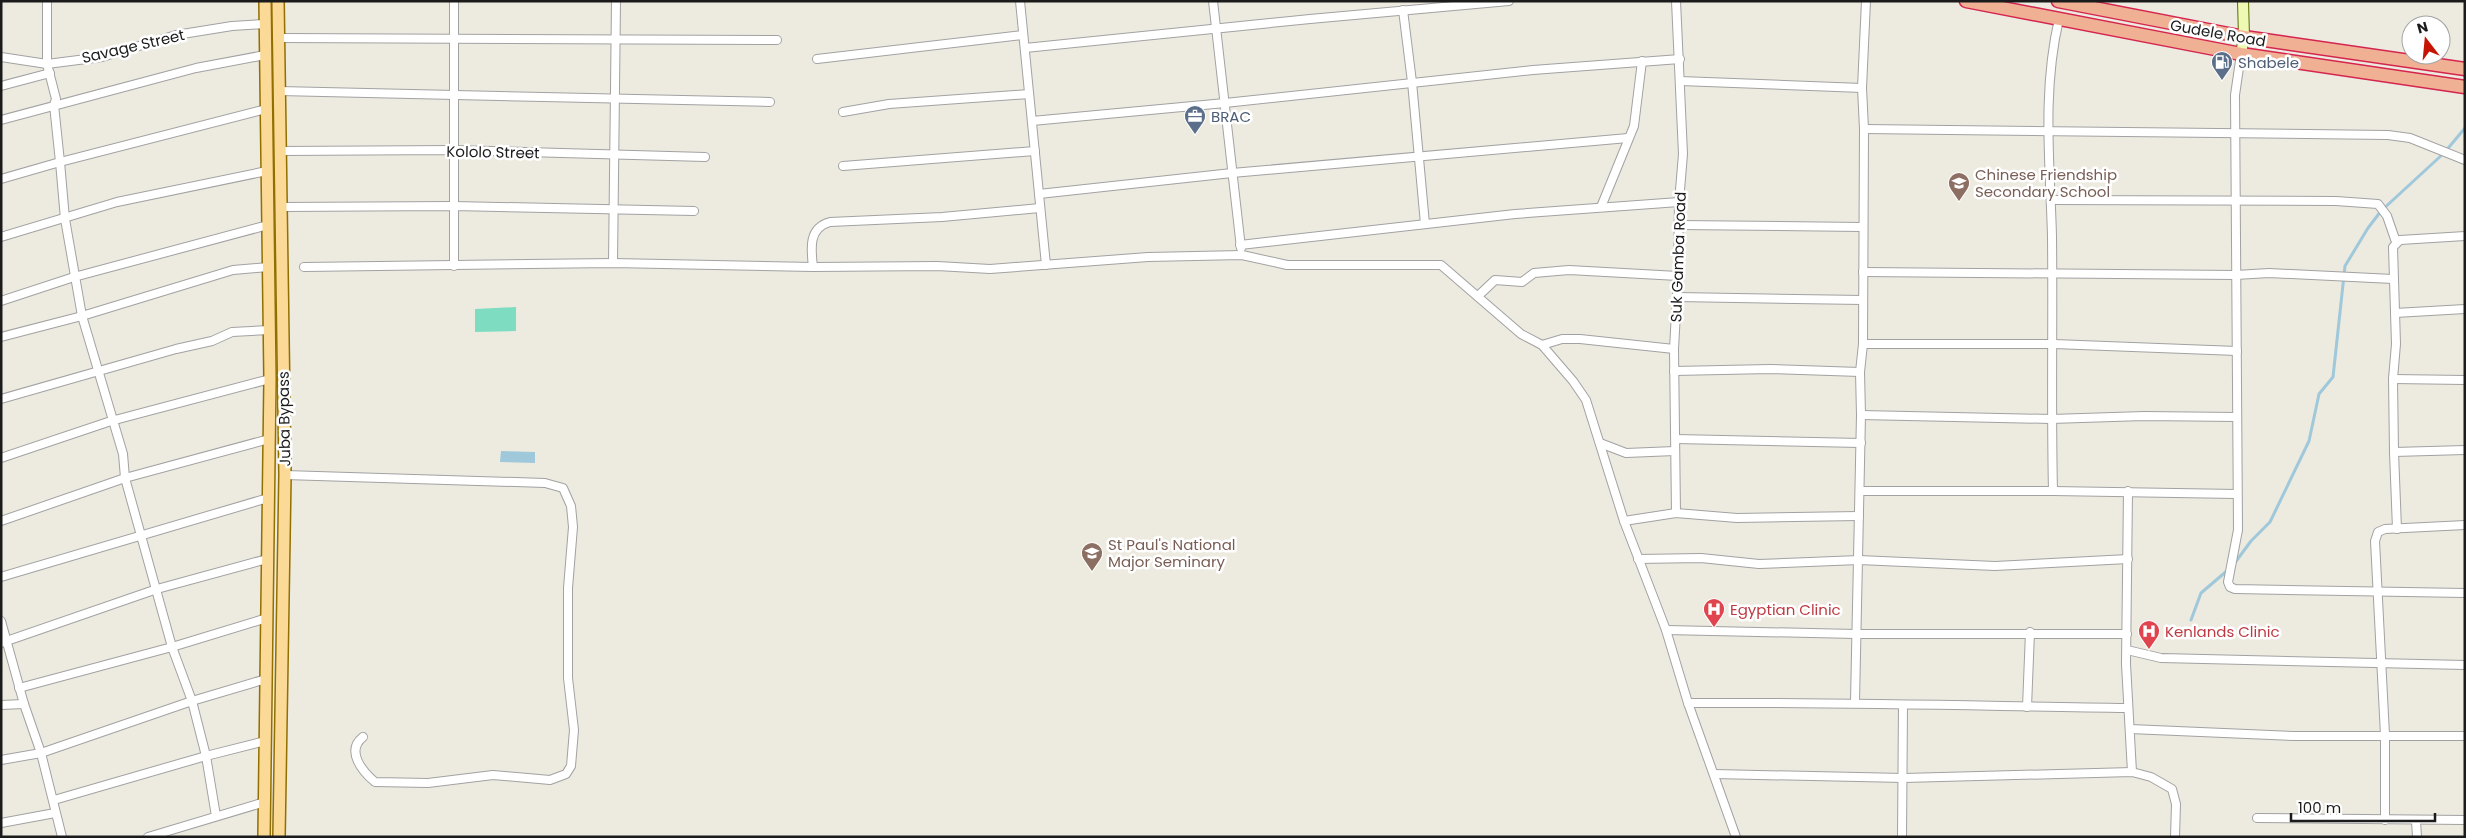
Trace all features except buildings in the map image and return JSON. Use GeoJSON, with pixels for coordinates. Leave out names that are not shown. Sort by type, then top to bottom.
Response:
{"type":"FeatureCollection","features":[{"type":"Feature","properties":{"kind":"highway","name":"Gudele Road"},"geometry":{"type":"LineString","coordinates":[[1966,1],[2241,54],[2465,87]]}},
{"type":"Feature","properties":{"kind":"highway","name":"Gudele Road"},"geometry":{"type":"LineString","coordinates":[[2058,1],[2244,37],[2465,69]]}},
{"type":"Feature","properties":{"kind":"main road","name":"Juba Bypass"},"geometry":{"type":"LineString","coordinates":[[264,837],[270,379],[265,1]]}},
{"type":"Feature","properties":{"kind":"main road","name":"Juba Bypass"},"geometry":{"type":"LineString","coordinates":[[278,1],[285,475],[279,837]]}},
{"type":"Feature","properties":{"kind":"main road"},"geometry":{"type":"LineString","coordinates":[[2241,54],[2244,37],[2243,1]]}},
{"type":"Feature","properties":{"kind":"street"},"geometry":{"type":"LineString","coordinates":[[47,1],[47,64],[56,99],[54,105],[65,219],[82,316],[111,421],[123,454],[125,478],[172,647],[192,701],[206,756],[216,816]]}},
{"type":"Feature","properties":{"kind":"street"},"geometry":{"type":"LineString","coordinates":[[454,1],[454,266]]}},
{"type":"Feature","properties":{"kind":"street"},"geometry":{"type":"LineString","coordinates":[[613,263],[612,154],[616,1]]}},
{"type":"Feature","properties":{"kind":"street"},"geometry":{"type":"LineString","coordinates":[[1020,1],[1046,265]]}},
{"type":"Feature","properties":{"kind":"street"},"geometry":{"type":"LineString","coordinates":[[1213,1],[1242,255]]}},
{"type":"Feature","properties":{"kind":"street"},"geometry":{"type":"LineString","coordinates":[[1025,48],[1510,1]]}},
{"type":"Feature","properties":{"kind":"street","name":"Suk Gamba Road"},"geometry":{"type":"LineString","coordinates":[[1676,1],[1683,154],[1679,202],[1678,276],[1674,349],[1676,513]]}},
{"type":"Feature","properties":{"kind":"street"},"geometry":{"type":"LineString","coordinates":[[1855,702],[1861,443],[1860,372],[1863,344],[1862,227],[1864,129],[1862,88],[1866,1]]}},
{"type":"Feature","properties":{"kind":"street"},"geometry":{"type":"LineString","coordinates":[[1403,10],[1426,224]]}},
{"type":"Feature","properties":{"kind":"street"},"geometry":{"type":"LineString","coordinates":[[2053,491],[2051,419],[2054,344],[2051,200],[2047,130],[2049,77],[2058,20]]}},
{"type":"Feature","properties":{"kind":"street","name":"Savage Street"},"geometry":{"type":"LineString","coordinates":[[1,57],[47,64],[102,57],[176,35],[232,26],[264,24]]}},
{"type":"Feature","properties":{"kind":"street"},"geometry":{"type":"LineString","coordinates":[[817,59],[1023,36]]}},
{"type":"Feature","properties":{"kind":"street"},"geometry":{"type":"LineString","coordinates":[[278,38],[777,40]]}},
{"type":"Feature","properties":{"kind":"street"},"geometry":{"type":"LineString","coordinates":[[2241,54],[2235,95],[2238,530],[2228,582],[2230,587],[2235,589],[2376,593],[2465,593]]}},
{"type":"Feature","properties":{"kind":"street"},"geometry":{"type":"LineString","coordinates":[[1,120],[196,68],[265,55]]}},
{"type":"Feature","properties":{"kind":"street"},"geometry":{"type":"LineString","coordinates":[[1032,121],[1225,104],[1412,82],[1680,59]]}},
{"type":"Feature","properties":{"kind":"street"},"geometry":{"type":"LineString","coordinates":[[1601,206],[1634,126],[1642,61]]}},
{"type":"Feature","properties":{"kind":"street"},"geometry":{"type":"LineString","coordinates":[[1,86],[50,73]]}},
{"type":"Feature","properties":{"kind":"street"},"geometry":{"type":"LineString","coordinates":[[1680,81],[1862,88]]}},
{"type":"Feature","properties":{"kind":"street"},"geometry":{"type":"LineString","coordinates":[[279,91],[613,100],[770,102]]}},
{"type":"Feature","properties":{"kind":"street"},"geometry":{"type":"LineString","coordinates":[[843,112],[889,104],[1029,94]]}},
{"type":"Feature","properties":{"kind":"street"},"geometry":{"type":"LineString","coordinates":[[1,179],[266,109]]}},
{"type":"Feature","properties":{"kind":"street"},"geometry":{"type":"LineString","coordinates":[[1864,129],[2388,135],[2410,138],[2465,160]]}},
{"type":"Feature","properties":{"kind":"street"},"geometry":{"type":"LineString","coordinates":[[1039,194],[1232,173],[1628,138]]}},
{"type":"Feature","properties":{"kind":"street","name":"Kololo Street"},"geometry":{"type":"LineString","coordinates":[[280,151],[454,150],[705,157]]}},
{"type":"Feature","properties":{"kind":"street"},"geometry":{"type":"LineString","coordinates":[[843,166],[1035,151]]}},
{"type":"Feature","properties":{"kind":"street"},"geometry":{"type":"LineString","coordinates":[[1,237],[118,202],[267,171]]}},
{"type":"Feature","properties":{"kind":"street"},"geometry":{"type":"LineString","coordinates":[[2051,200],[2336,201],[2378,204],[2387,216],[2396,242]]}},
{"type":"Feature","properties":{"kind":"street"},"geometry":{"type":"LineString","coordinates":[[1240,245],[1601,206],[1679,202]]}},
{"type":"Feature","properties":{"kind":"street"},"geometry":{"type":"LineString","coordinates":[[281,207],[454,206],[612,208],[694,212]]}},
{"type":"Feature","properties":{"kind":"street"},"geometry":{"type":"LineString","coordinates":[[813,268],[811,250],[814,233],[822,225],[830,222],[942,217],[1040,208]]}},
{"type":"Feature","properties":{"kind":"street"},"geometry":{"type":"LineString","coordinates":[[1,301],[74,277],[268,224]]}},
{"type":"Feature","properties":{"kind":"street"},"geometry":{"type":"LineString","coordinates":[[1679,224],[1862,227]]}},
{"type":"Feature","properties":{"kind":"street"},"geometry":{"type":"LineString","coordinates":[[2397,529],[2394,452],[2393,379],[2396,344],[2393,247],[2396,242],[2410,239],[2465,236]]}},
{"type":"Feature","properties":{"kind":"street"},"geometry":{"type":"LineString","coordinates":[[304,267],[613,263],[813,268],[921,266],[990,269],[1148,257],[1242,255],[1287,266],[1441,265],[1521,334],[1542,345],[1581,391],[1586,400],[1624,521],[1666,630],[1688,703],[1736,837]]}},
{"type":"Feature","properties":{"kind":"street"},"geometry":{"type":"LineString","coordinates":[[1,337],[82,316],[232,270],[268,267]]}},
{"type":"Feature","properties":{"kind":"street"},"geometry":{"type":"LineString","coordinates":[[1478,296],[1494,280],[1522,282],[1534,274],[1569,270],[1678,276]]}},
{"type":"Feature","properties":{"kind":"street"},"geometry":{"type":"LineString","coordinates":[[1863,272],[2236,276],[2269,273],[2393,279]]}},
{"type":"Feature","properties":{"kind":"street"},"geometry":{"type":"LineString","coordinates":[[1677,297],[1862,300]]}},
{"type":"Feature","properties":{"kind":"street"},"geometry":{"type":"LineString","coordinates":[[2395,313],[2465,309]]}},
{"type":"Feature","properties":{"kind":"street"},"geometry":{"type":"LineString","coordinates":[[1,399],[176,349],[212,341],[232,332],[269,330]]}},
{"type":"Feature","properties":{"kind":"street"},"geometry":{"type":"LineString","coordinates":[[1542,345],[1562,339],[1674,349]]}},
{"type":"Feature","properties":{"kind":"street"},"geometry":{"type":"LineString","coordinates":[[1863,344],[2054,344],[2237,351]]}},
{"type":"Feature","properties":{"kind":"street"},"geometry":{"type":"LineString","coordinates":[[1674,371],[1770,369],[1860,372]]}},
{"type":"Feature","properties":{"kind":"street"},"geometry":{"type":"LineString","coordinates":[[1,458],[111,421],[270,379]]}},
{"type":"Feature","properties":{"kind":"street"},"geometry":{"type":"LineString","coordinates":[[2393,379],[2465,380]]}},
{"type":"Feature","properties":{"kind":"street"},"geometry":{"type":"LineString","coordinates":[[1861,416],[2051,419],[2135,416],[2236,417]]}},
{"type":"Feature","properties":{"kind":"street"},"geometry":{"type":"LineString","coordinates":[[1,521],[125,478],[269,439]]}},
{"type":"Feature","properties":{"kind":"street"},"geometry":{"type":"LineString","coordinates":[[1676,439],[1861,443]]}},
{"type":"Feature","properties":{"kind":"street"},"geometry":{"type":"LineString","coordinates":[[1600,443],[1626,453],[1675,451]]}},
{"type":"Feature","properties":{"kind":"street"},"geometry":{"type":"LineString","coordinates":[[2394,452],[2465,450]]}},
{"type":"Feature","properties":{"kind":"street"},"geometry":{"type":"LineString","coordinates":[[285,475],[545,483],[563,488],[568,495],[573,527],[568,588],[568,678],[574,730],[571,766],[566,774],[550,780],[493,775],[428,783],[375,782],[359,766],[356,759],[356,748],[363,737]]}},
{"type":"Feature","properties":{"kind":"street"},"geometry":{"type":"LineString","coordinates":[[1860,492],[2128,491],[2237,494]]}},
{"type":"Feature","properties":{"kind":"street"},"geometry":{"type":"LineString","coordinates":[[2128,491],[2127,650],[2132,772]]}},
{"type":"Feature","properties":{"kind":"street"},"geometry":{"type":"LineString","coordinates":[[1,577],[140,534],[268,498]]}},
{"type":"Feature","properties":{"kind":"street"},"geometry":{"type":"LineString","coordinates":[[1624,521],[1676,513],[1737,518],[1859,516]]}},
{"type":"Feature","properties":{"kind":"street"},"geometry":{"type":"LineString","coordinates":[[2386,820],[2385,735],[2376,593],[2375,541],[2378,532],[2385,529],[2465,525]]}},
{"type":"Feature","properties":{"kind":"street"},"geometry":{"type":"LineString","coordinates":[[4,642],[156,589],[267,558]]}},
{"type":"Feature","properties":{"kind":"street"},"geometry":{"type":"LineString","coordinates":[[1638,559],[1701,558],[1759,564],[1858,560],[1995,566],[2128,559]]}},
{"type":"Feature","properties":{"kind":"street"},"geometry":{"type":"LineString","coordinates":[[19,688],[172,647],[267,618]]}},
{"type":"Feature","properties":{"kind":"street"},"geometry":{"type":"LineString","coordinates":[[1,621],[4,642],[41,753],[62,837]]}},
{"type":"Feature","properties":{"kind":"street"},"geometry":{"type":"LineString","coordinates":[[1666,630],[1856,634],[2030,632],[2127,634]]}},
{"type":"Feature","properties":{"kind":"street"},"geometry":{"type":"LineString","coordinates":[[2027,707],[2030,632]]}},
{"type":"Feature","properties":{"kind":"street"},"geometry":{"type":"LineString","coordinates":[[2127,650],[2161,658],[2382,664],[2465,664]]}},
{"type":"Feature","properties":{"kind":"street"},"geometry":{"type":"LineString","coordinates":[[1,760],[41,753],[192,701],[266,679]]}},
{"type":"Feature","properties":{"kind":"street"},"geometry":{"type":"LineString","coordinates":[[1688,703],[1855,702],[1903,706],[2128,708]]}},
{"type":"Feature","properties":{"kind":"street"},"geometry":{"type":"LineString","coordinates":[[1,705],[24,704]]}},
{"type":"Feature","properties":{"kind":"street"},"geometry":{"type":"LineString","coordinates":[[1902,837],[1904,778],[1903,706]]}},
{"type":"Feature","properties":{"kind":"street"},"geometry":{"type":"LineString","coordinates":[[2130,729],[2293,736],[2465,736]]}},
{"type":"Feature","properties":{"kind":"street"},"geometry":{"type":"LineString","coordinates":[[54,800],[265,741]]}},
{"type":"Feature","properties":{"kind":"street"},"geometry":{"type":"LineString","coordinates":[[1714,774],[1904,778],[2132,772],[2151,777],[2172,789],[2176,804],[2175,837]]}},
{"type":"Feature","properties":{"kind":"street"},"geometry":{"type":"LineString","coordinates":[[148,837],[264,802]]}},
{"type":"Feature","properties":{"kind":"street"},"geometry":{"type":"LineString","coordinates":[[1,823],[55,813]]}},
{"type":"Feature","properties":{"kind":"street"},"geometry":{"type":"LineString","coordinates":[[2257,818],[2465,820]]}},
{"type":"Feature","properties":{"kind":"street"},"geometry":{"type":"LineString","coordinates":[[2416,821],[2417,837]]}},
{"type":"Feature","properties":{"kind":"green space"},"geometry":{"type":"Polygon","coordinates":[[[516,307],[516,331],[475,332],[475,309],[516,307]]]}},
{"type":"Feature","properties":{"kind":"water"},"geometry":{"type":"Polygon","coordinates":[[[501,451],[535,452],[535,463],[500,462],[501,451]]]}},
{"type":"Feature","properties":{"kind":"waterway"},"geometry":{"type":"LineString","coordinates":[[2234,564],[2251,541],[2270,522],[2309,441],[2319,394],[2333,377],[2345,266],[2368,228],[2381,211],[2444,153],[2465,128]]}},
{"type":"Feature","properties":{"kind":"waterway"},"geometry":{"type":"LineString","coordinates":[[2191,620],[2201,593],[2228,570]]}},
{"type":"Feature","properties":{"kind":"place","name":"Shabele"},"geometry":{"type":"Point","coordinates":[2222,81]}},
{"type":"Feature","properties":{"kind":"place","name":"BRAC"},"geometry":{"type":"Point","coordinates":[1195,135]}},
{"type":"Feature","properties":{"kind":"place","name":"Chinese Friendship Secondary School"},"geometry":{"type":"Point","coordinates":[1959,202]}},
{"type":"Feature","properties":{"kind":"place","name":"St Paul's National Major Seminary"},"geometry":{"type":"Point","coordinates":[1092,572]}},
{"type":"Feature","properties":{"kind":"place","name":"Egyptian Clinic"},"geometry":{"type":"Point","coordinates":[1714,628]}},
{"type":"Feature","properties":{"kind":"place","name":"Kenlands Clinic"},"geometry":{"type":"Point","coordinates":[2149,650]}}]}
